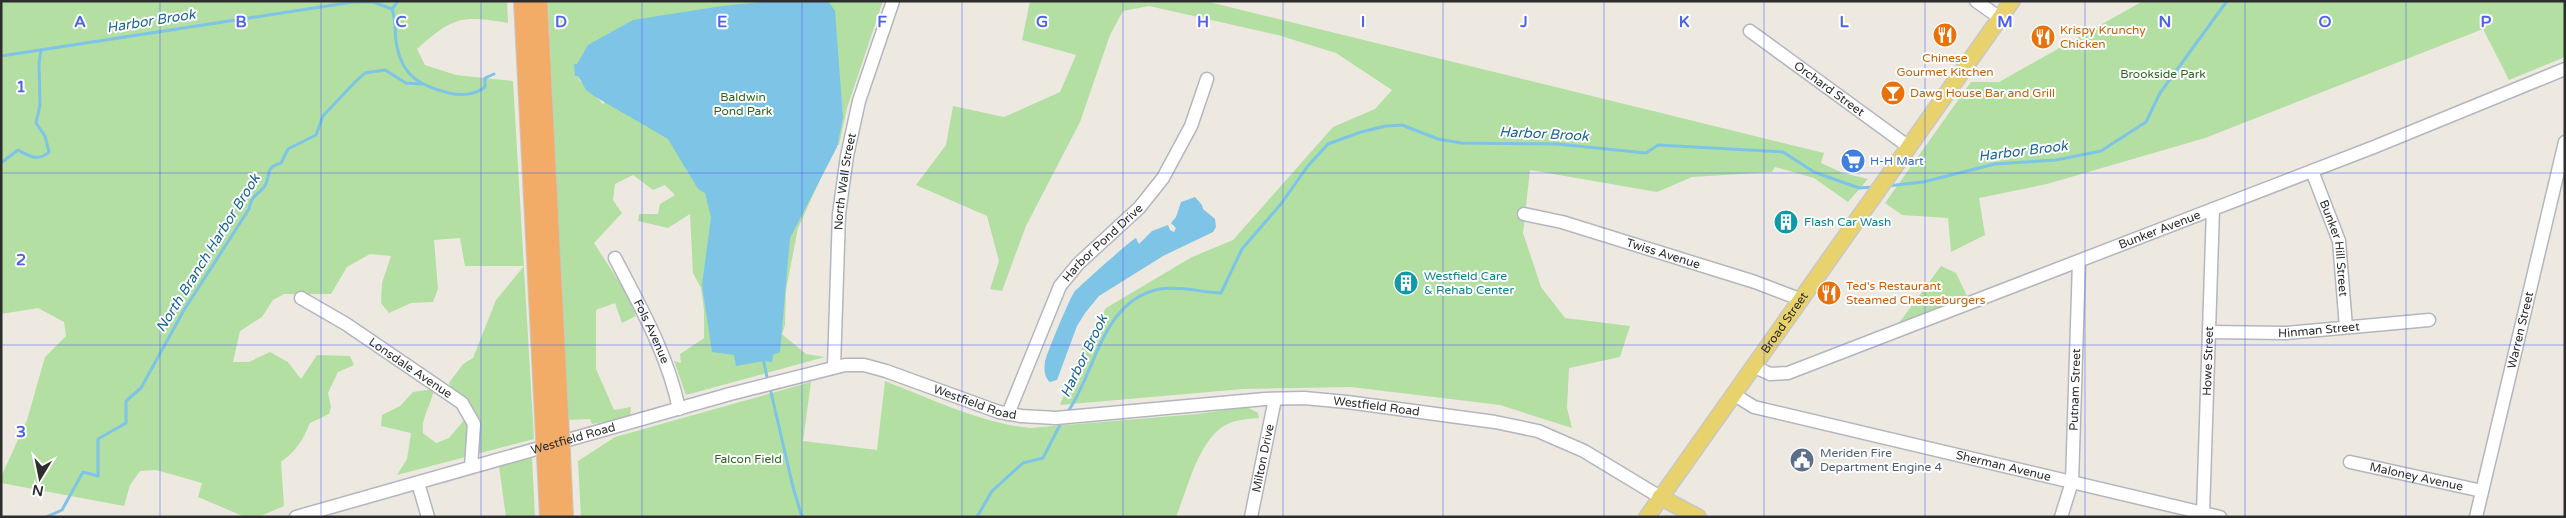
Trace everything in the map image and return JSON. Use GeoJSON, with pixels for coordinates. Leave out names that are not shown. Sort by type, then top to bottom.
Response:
{"type":"FeatureCollection","features":[{"type":"Feature","properties":{"kind":"highway"},"geometry":{"type":"LineString","coordinates":[[531,2],[553,454],[549,517]]}},
{"type":"Feature","properties":{"kind":"highway"},"geometry":{"type":"LineString","coordinates":[[553,454],[564,517]]}},
{"type":"Feature","properties":{"kind":"main road","name":"Broad Street"},"geometry":{"type":"LineString","coordinates":[[1647,517],[2012,1]]}},
{"type":"Feature","properties":{"kind":"main road"},"geometry":{"type":"LineString","coordinates":[[1660,497],[1698,517]]}},
{"type":"Feature","properties":{"kind":"street","name":"North Wall Street"},"geometry":{"type":"LineString","coordinates":[[834,367],[838,241],[845,171],[859,102],[893,1]]}},
{"type":"Feature","properties":{"kind":"street"},"geometry":{"type":"LineString","coordinates":[[1976,1],[2000,18]]}},
{"type":"Feature","properties":{"kind":"street","name":"Orchard Street"},"geometry":{"type":"LineString","coordinates":[[1750,30],[1909,147]]}},
{"type":"Feature","properties":{"kind":"street","name":"Bunker Avenue"},"geometry":{"type":"LineString","coordinates":[[1753,366],[1770,374],[1788,374],[2312,171],[2565,69]]}},
{"type":"Feature","properties":{"kind":"street","name":"Harbor Pond Drive"},"geometry":{"type":"LineString","coordinates":[[1008,414],[1060,286],[1078,264],[1139,208],[1163,178],[1191,126],[1207,79]]}},
{"type":"Feature","properties":{"kind":"street","name":"Warren Street"},"geometry":{"type":"LineString","coordinates":[[2476,517],[2564,146]]}},
{"type":"Feature","properties":{"kind":"street","name":"Bunker Hill Street"},"geometry":{"type":"LineString","coordinates":[[2312,171],[2339,241],[2346,327]]}},
{"type":"Feature","properties":{"kind":"street","name":"Howe Street"},"geometry":{"type":"LineString","coordinates":[[2204,513],[2213,209]]}},
{"type":"Feature","properties":{"kind":"street","name":"Twiss Avenue"},"geometry":{"type":"LineString","coordinates":[[1524,214],[1562,222],[1748,279],[1802,300]]}},
{"type":"Feature","properties":{"kind":"street","name":"Fols Avenue"},"geometry":{"type":"LineString","coordinates":[[615,258],[667,364],[679,409]]}},
{"type":"Feature","properties":{"kind":"street","name":"Putnam Street"},"geometry":{"type":"LineString","coordinates":[[2061,517],[2072,482],[2079,262]]}},
{"type":"Feature","properties":{"kind":"street","name":"Lonsdale Avenue"},"geometry":{"type":"LineString","coordinates":[[301,298],[346,324],[462,403],[474,424],[471,467]]}},
{"type":"Feature","properties":{"kind":"street","name":"Hinman Street"},"geometry":{"type":"LineString","coordinates":[[2209,332],[2286,332],[2429,320]]}},
{"type":"Feature","properties":{"kind":"street","name":"Westfield Road"},"geometry":{"type":"LineString","coordinates":[[296,517],[770,383],[849,364],[873,367],[977,406],[1008,414],[1050,418],[1275,399],[1332,400],[1495,422],[1530,429],[1569,444],[1584,451],[1660,497]]}},
{"type":"Feature","properties":{"kind":"street","name":"Sherman Avenue"},"geometry":{"type":"LineString","coordinates":[[1733,394],[1754,407],[2220,517]]}},
{"type":"Feature","properties":{"kind":"street","name":"Milton Drive"},"geometry":{"type":"LineString","coordinates":[[1250,517],[1275,399]]}},
{"type":"Feature","properties":{"kind":"street","name":"Maloney Avenue"},"geometry":{"type":"LineString","coordinates":[[2350,462],[2482,491]]}},
{"type":"Feature","properties":{"kind":"street"},"geometry":{"type":"LineString","coordinates":[[418,482],[428,517]]}},
{"type":"Feature","properties":{"kind":"green space"},"geometry":{"type":"Polygon","coordinates":[[[1,1],[507,1],[508,23],[479,19],[458,21],[440,30],[417,49],[425,65],[456,75],[513,81],[524,266],[465,266],[460,238],[434,240],[438,289],[433,302],[411,303],[389,313],[381,303],[382,283],[391,256],[370,254],[347,267],[331,294],[284,294],[273,300],[262,317],[240,331],[233,362],[249,362],[270,352],[288,362],[301,379],[317,355],[350,356],[354,365],[338,372],[328,393],[331,407],[329,414],[310,423],[298,445],[281,462],[284,506],[258,517],[245,517],[198,497],[202,483],[156,470],[140,471],[130,485],[124,506],[1,483],[1,477],[27,420],[45,357],[66,336],[64,322],[38,308],[1,314],[1,1]]]}},
{"type":"Feature","properties":{"kind":"green space","name":"Baldwin Pond Park"},"geometry":{"type":"Polygon","coordinates":[[[548,1],[883,1],[847,108],[839,145],[836,145],[798,228],[786,290],[785,325],[782,334],[806,354],[825,357],[686,395],[674,361],[681,363],[680,354],[704,338],[704,310],[701,288],[693,273],[690,214],[668,228],[638,221],[639,214],[658,214],[660,204],[675,195],[665,185],[653,190],[633,175],[615,184],[613,200],[622,213],[594,243],[625,291],[636,316],[622,323],[615,303],[596,310],[596,369],[614,410],[631,407],[630,418],[592,424],[590,419],[567,420],[548,1]],[[600,39],[578,64],[579,80],[604,104],[600,39]]]}},
{"type":"Feature","properties":{"kind":"green space"},"geometry":{"type":"Polygon","coordinates":[[[1030,1],[1205,1],[1824,153],[1821,163],[1843,173],[1868,179],[1848,202],[1814,178],[1775,167],[1772,172],[1692,177],[1657,192],[1530,170],[1523,233],[1541,287],[1565,318],[1630,326],[1620,357],[1569,368],[1567,408],[1572,428],[1500,405],[1351,387],[1243,389],[1060,405],[1084,343],[1106,308],[1192,257],[1233,240],[1333,127],[1375,109],[1392,90],[1336,53],[1278,35],[1149,6],[1123,11],[1110,35],[1080,122],[1026,226],[1002,291],[990,289],[999,261],[987,216],[916,185],[946,145],[953,106],[1004,117],[1060,92],[1076,55],[1022,40],[1030,1]]]}},
{"type":"Feature","properties":{"kind":"green space","name":"Brookside Park"},"geometry":{"type":"Polygon","coordinates":[[[2143,1],[2565,1],[2565,57],[2509,80],[2483,29],[2205,138],[2047,184],[1979,198],[1985,235],[1951,252],[1948,218],[1902,215],[1885,203],[1971,82],[1999,82],[2143,1]]]}},
{"type":"Feature","properties":{"kind":"green space"},"geometry":{"type":"Polygon","coordinates":[[[524,266],[534,439],[397,475],[407,459],[411,433],[381,426],[382,415],[400,406],[413,392],[434,389],[423,421],[423,433],[436,443],[449,438],[466,418],[449,383],[463,364],[473,358],[496,300],[524,266]]]}},
{"type":"Feature","properties":{"kind":"green space"},"geometry":{"type":"Polygon","coordinates":[[[1941,266],[1956,273],[1967,296],[1899,323],[1941,266]]]}},
{"type":"Feature","properties":{"kind":"green space","name":"Falcon Field"},"geometry":{"type":"Polygon","coordinates":[[[885,381],[975,416],[1030,428],[1197,414],[1247,407],[1258,413],[1259,418],[1230,423],[1213,435],[1199,457],[1176,517],[581,517],[578,461],[615,437],[811,382],[803,441],[877,450],[885,381]]]}},
{"type":"Feature","properties":{"kind":"green space"},"geometry":{"type":"Polygon","coordinates":[[[532,457],[535,517],[506,517],[499,466],[532,457]]]}},
{"type":"Feature","properties":{"kind":"water","name":"Baldwin Pond Park"},"geometry":{"type":"Polygon","coordinates":[[[771,1],[828,1],[835,11],[843,118],[837,147],[790,238],[780,352],[773,355],[772,362],[764,361],[736,366],[734,355],[712,352],[702,285],[711,217],[705,193],[698,189],[668,139],[586,90],[578,76],[575,76],[574,64],[577,64],[588,45],[633,20],[722,6],[771,1]]]}},
{"type":"Feature","properties":{"kind":"water"},"geometry":{"type":"Polygon","coordinates":[[[1195,197],[1203,209],[1215,219],[1216,227],[1213,232],[1163,256],[1099,296],[1077,326],[1057,380],[1050,382],[1046,375],[1045,361],[1054,336],[1075,291],[1136,238],[1139,244],[1152,231],[1168,225],[1170,230],[1174,232],[1176,228],[1171,223],[1176,217],[1181,202],[1195,197]]]}},
{"type":"Feature","properties":{"kind":"waterway"},"geometry":{"type":"LineString","coordinates":[[392,9],[398,1]]}},
{"type":"Feature","properties":{"kind":"waterway","name":"Harbor Brook"},"geometry":{"type":"LineString","coordinates":[[1887,186],[1923,182],[1995,164],[2056,160],[2101,151],[2146,122],[2160,93],[2227,1]]}},
{"type":"Feature","properties":{"kind":"waterway","name":"Harbor Brook"},"geometry":{"type":"LineString","coordinates":[[1,56],[353,2],[373,2],[392,9],[400,57],[404,66],[415,79],[430,87],[449,93],[468,94],[477,92],[485,87],[485,78],[494,74]]}},
{"type":"Feature","properties":{"kind":"waterway","name":"Harbor Brook"},"geometry":{"type":"LineString","coordinates":[[1,163],[18,150],[37,157],[41,157],[49,152],[45,136],[36,123],[40,105],[39,63],[41,50]]}},
{"type":"Feature","properties":{"kind":"waterway","name":"North Branch Harbor Brook"},"geometry":{"type":"LineString","coordinates":[[46,517],[62,510],[83,472],[98,476],[98,439],[126,423],[126,401],[141,388],[184,310],[249,209],[253,198],[264,187],[272,167],[281,163],[288,149],[316,135],[323,116],[365,73],[385,70],[406,83],[422,84]]}},
{"type":"Feature","properties":{"kind":"waterway","name":"Harbor Brook"},"geometry":{"type":"LineString","coordinates":[[1067,413],[1077,397],[1102,340],[1112,323],[1125,307],[1140,296],[1160,289],[1168,288],[1221,293],[1242,249],[1281,204],[1307,167],[1328,144],[1361,132],[1386,126],[1402,125],[1438,139],[1461,143],[1557,144],[1646,153],[1658,145],[1783,152],[1814,172],[1859,188],[1873,187]]}},
{"type":"Feature","properties":{"kind":"waterway","name":"Harbor Brook"},"geometry":{"type":"LineString","coordinates":[[763,358],[768,382]]}},
{"type":"Feature","properties":{"kind":"waterway","name":"Harbor Brook"},"geometry":{"type":"LineString","coordinates":[[770,388],[793,487],[802,517]]}},
{"type":"Feature","properties":{"kind":"waterway","name":"Harbor Brook"},"geometry":{"type":"LineString","coordinates":[[977,517],[992,491],[1023,463],[1043,458],[1062,421]]}},
{"type":"Feature","properties":{"kind":"place","name":"Chinese Gourmet Kitchen"},"geometry":{"type":"Point","coordinates":[1945,35]}},
{"type":"Feature","properties":{"kind":"place","name":"Krispy Krunchy Chicken"},"geometry":{"type":"Point","coordinates":[2043,37]}},
{"type":"Feature","properties":{"kind":"place","name":"Dawg House Bar and Grill"},"geometry":{"type":"Point","coordinates":[1893,93]}},
{"type":"Feature","properties":{"kind":"place","name":"H-H Mart"},"geometry":{"type":"Point","coordinates":[1853,161]}},
{"type":"Feature","properties":{"kind":"place","name":"Flash Car Wash"},"geometry":{"type":"Point","coordinates":[1786,222]}},
{"type":"Feature","properties":{"kind":"place","name":"Westfield Care & Rehab Center"},"geometry":{"type":"Point","coordinates":[1406,283]}},
{"type":"Feature","properties":{"kind":"place","name":"Ted's Restaurant Steamed Cheeseburgers"},"geometry":{"type":"Point","coordinates":[1829,293]}},
{"type":"Feature","properties":{"kind":"place","name":"Meriden Fire Department Engine 4"},"geometry":{"type":"Point","coordinates":[1802,460]}}]}
